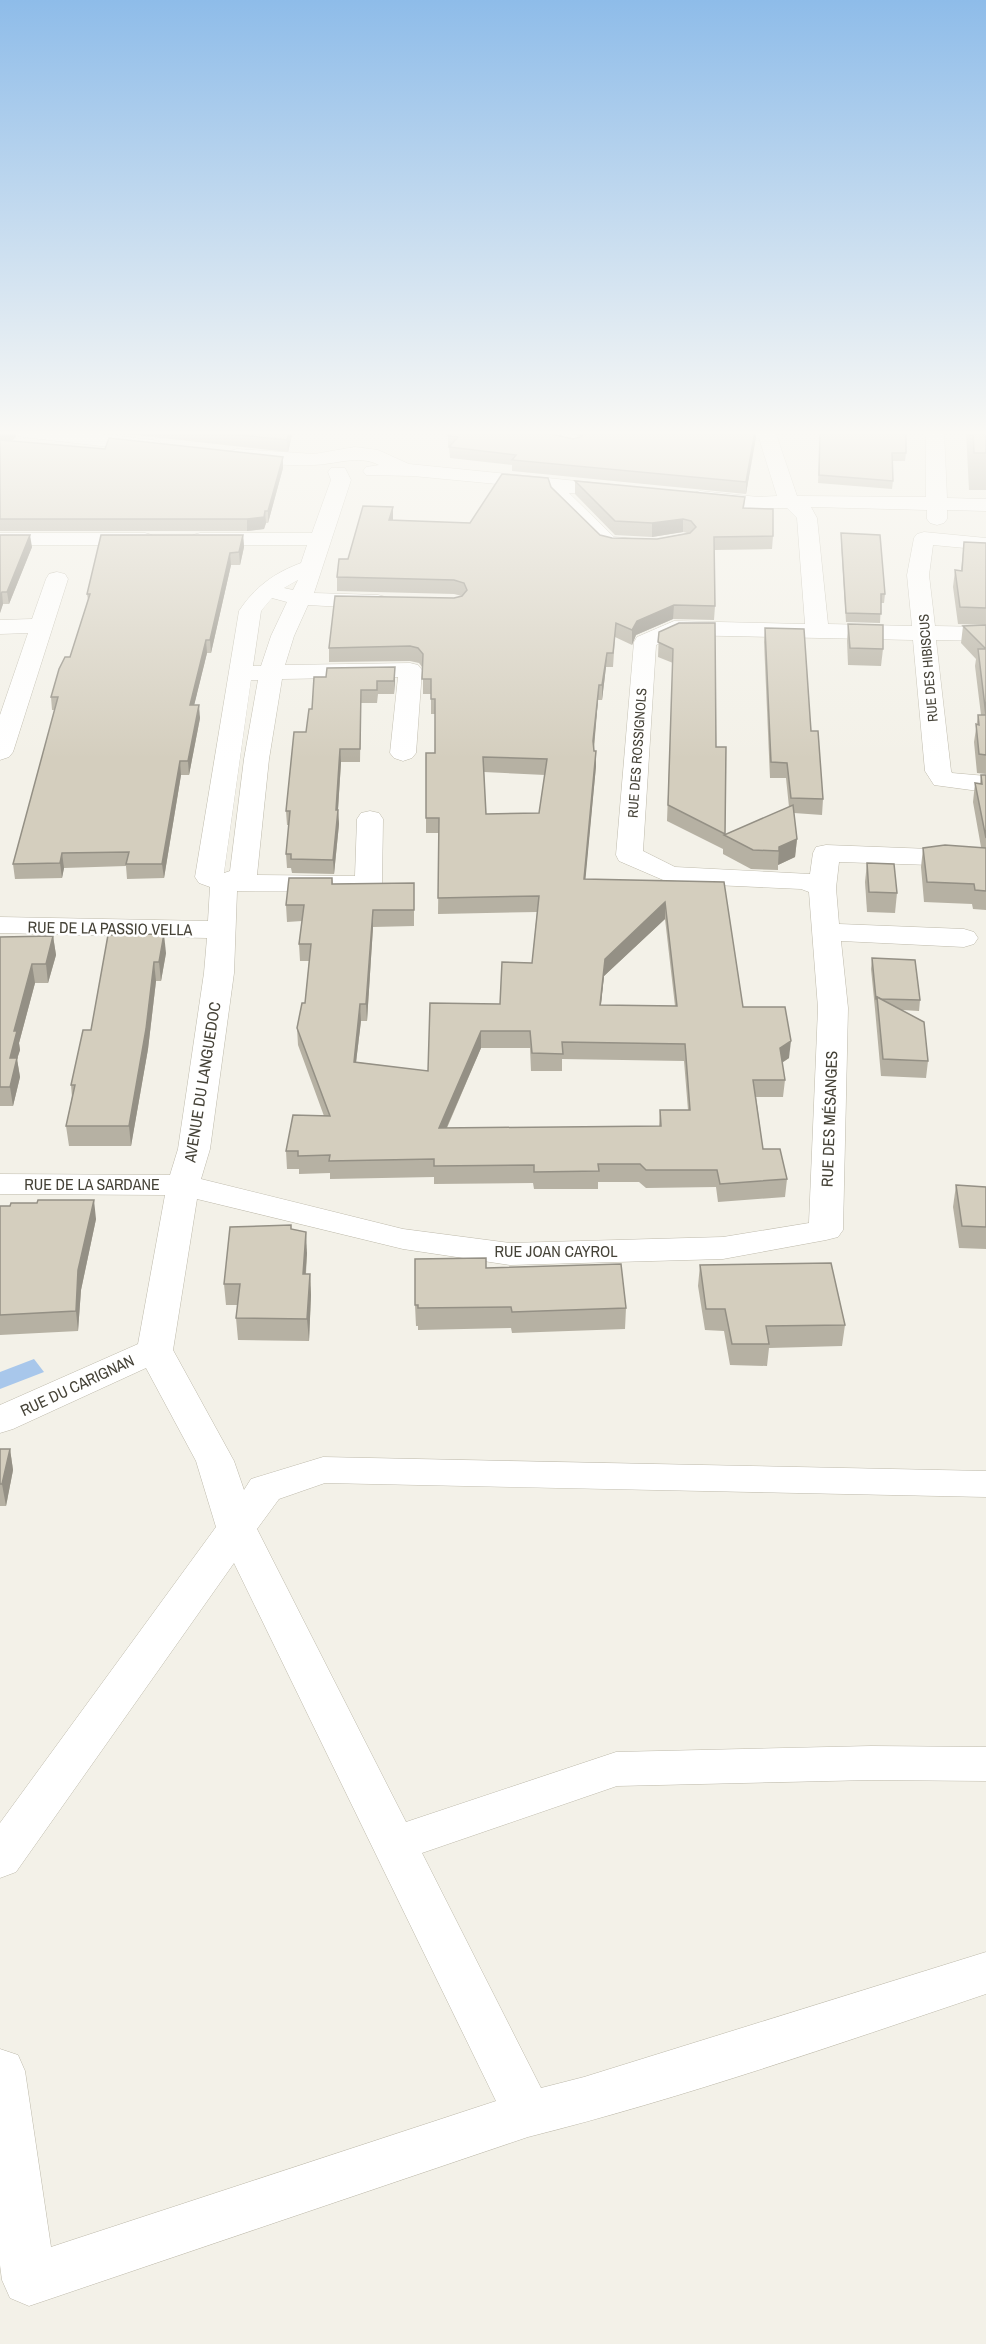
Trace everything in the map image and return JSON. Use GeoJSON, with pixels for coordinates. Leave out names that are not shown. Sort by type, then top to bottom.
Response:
{"type":"FeatureCollection","features":[{"type":"Feature","properties":{"kind":"street"},"geometry":{"type":"LineString","coordinates":[[224,883],[243,876],[262,726],[272,673],[280,643],[311,574],[310,567],[320,540]]}},
{"type":"Feature","properties":{"kind":"street"},"geometry":{"type":"LineString","coordinates":[[605,540],[608,543],[652,545],[662,543]]}},
{"type":"Feature","properties":{"kind":"street"},"geometry":{"type":"LineString","coordinates":[[809,540],[817,631],[986,634]]}},
{"type":"Feature","properties":{"kind":"street","name":"RUE DES HIBISCUS"},"geometry":{"type":"LineString","coordinates":[[924,540],[918,575],[938,771],[943,780],[986,784]]}},
{"type":"Feature","properties":{"kind":"street","name":"RUE DES HIBISCUS"},"geometry":{"type":"LineString","coordinates":[[949,540],[986,544]]}},
{"type":"Feature","properties":{"kind":"street"},"geometry":{"type":"LineString","coordinates":[[310,567],[287,575],[264,592],[250,611],[209,877],[224,883],[368,884],[370,819]]}},
{"type":"Feature","properties":{"kind":"street"},"geometry":{"type":"LineString","coordinates":[[0,752],[57,579]]}},
{"type":"Feature","properties":{"kind":"street"},"geometry":{"type":"LineString","coordinates":[[264,592],[321,601],[399,603]]}},
{"type":"Feature","properties":{"kind":"street"},"geometry":{"type":"LineString","coordinates":[[0,627],[43,626]]}},
{"type":"Feature","properties":{"kind":"street","name":"RUE DES ROSSIGNOLS"},"geometry":{"type":"LineString","coordinates":[[817,631],[674,628],[645,642],[629,855],[670,874],[805,881],[822,888]]}},
{"type":"Feature","properties":{"kind":"street"},"geometry":{"type":"LineString","coordinates":[[241,673],[410,670],[403,753]]}},
{"type":"Feature","properties":{"kind":"street"},"geometry":{"type":"LineString","coordinates":[[932,857],[826,853],[822,888],[826,932],[964,938]]}},
{"type":"Feature","properties":{"kind":"street","name":"AVENUE DU LANGUEDOC"},"geometry":{"type":"LineString","coordinates":[[155,1350],[183,1185],[195,1149],[219,973],[224,883]]}},
{"type":"Feature","properties":{"kind":"street","name":"RUE DE LA PASSIO VELLA"},"geometry":{"type":"LineString","coordinates":[[0,925],[221,930]]}},
{"type":"Feature","properties":{"kind":"street","name":"RUE DES MÉSANGES"},"geometry":{"type":"LineString","coordinates":[[826,932],[833,1008],[826,1230]]}},
{"type":"Feature","properties":{"kind":"street","name":"RUE DE LA SARDANE"},"geometry":{"type":"LineString","coordinates":[[0,1184],[183,1185]]}},
{"type":"Feature","properties":{"kind":"street","name":"RUE JOAN CAYROL"},"geometry":{"type":"LineString","coordinates":[[183,1185],[403,1239],[510,1254],[723,1248],[826,1230]]}},
{"type":"Feature","properties":{"kind":"street"},"geometry":{"type":"LineString","coordinates":[[155,1350],[215,1461],[236,1527],[528,2114]]}},
{"type":"Feature","properties":{"kind":"street","name":"RUE DU CARIGNAN"},"geometry":{"type":"LineString","coordinates":[[0,1420],[155,1350]]}},
{"type":"Feature","properties":{"kind":"street"},"geometry":{"type":"LineString","coordinates":[[0,1859],[265,1489],[323,1470],[986,1484]]}},
{"type":"Feature","properties":{"kind":"street"},"geometry":{"type":"LineString","coordinates":[[394,1844],[616,1769],[871,1763],[986,1764]]}},
{"type":"Feature","properties":{"kind":"street"},"geometry":{"type":"LineString","coordinates":[[0,2071],[29,2280],[528,2114],[584,2100],[848,2019],[986,1973]]}},
{"type":"Feature","properties":{"kind":"water"},"geometry":{"type":"Polygon","coordinates":[[[34,1359],[44,1372],[0,1389],[0,1372],[34,1359]]]}},
{"type":"Feature","properties":{"kind":"building"},"geometry":{"type":"Polygon","coordinates":[[[0,540],[28,540],[7,592],[2,592],[0,596],[0,540]]]}},
{"type":"Feature","properties":{"kind":"building"},"geometry":{"type":"Polygon","coordinates":[[[100,540],[242,540],[239,552],[230,553],[210,640],[206,640],[190,705],[199,705],[188,761],[180,761],[162,864],[126,864],[129,852],[62,853],[60,863],[13,864],[58,697],[51,697],[59,669],[65,657],[70,657],[90,594],[87,594],[100,540]]]}},
{"type":"Feature","properties":{"kind":"building"},"geometry":{"type":"Polygon","coordinates":[[[353,540],[714,540],[715,606],[674,605],[637,621],[632,630],[616,623],[613,653],[607,653],[602,685],[599,685],[593,741],[594,751],[596,751],[584,879],[724,882],[743,1007],[785,1007],[791,1041],[780,1048],[785,1080],[753,1080],[763,1149],[780,1149],[787,1179],[720,1184],[717,1170],[646,1170],[640,1164],[598,1164],[599,1171],[534,1172],[534,1165],[434,1166],[434,1159],[329,1161],[330,1155],[298,1156],[298,1151],[286,1151],[293,1115],[330,1116],[297,1028],[302,1003],[305,1003],[311,944],[299,944],[304,905],[286,905],[289,878],[332,878],[332,884],[414,883],[414,910],[373,910],[366,1004],[360,1004],[354,1062],[428,1071],[430,1003],[500,1004],[502,962],[532,963],[539,896],[438,898],[439,818],[426,818],[426,753],[435,753],[435,699],[431,699],[431,679],[422,679],[423,654],[418,648],[410,646],[329,648],[335,596],[454,598],[462,596],[467,590],[464,583],[454,580],[337,577],[339,559],[348,559],[353,540]],[[483,757],[486,814],[539,813],[547,759],[483,757]],[[665,902],[605,959],[600,1005],[677,1006],[665,902]],[[481,1031],[439,1128],[661,1126],[660,1110],[690,1110],[685,1044],[562,1042],[563,1054],[532,1053],[530,1031],[481,1031]]]}},
{"type":"Feature","properties":{"kind":"building"},"geometry":{"type":"Polygon","coordinates":[[[841,540],[880,540],[885,594],[881,594],[881,614],[846,613],[841,540]]]}},
{"type":"Feature","properties":{"kind":"building"},"geometry":{"type":"Polygon","coordinates":[[[964,542],[986,543],[986,608],[960,607],[955,570],[962,571],[964,542]]]}},
{"type":"Feature","properties":{"kind":"building"},"geometry":{"type":"Polygon","coordinates":[[[679,623],[715,623],[716,747],[726,747],[725,834],[668,805],[673,649],[658,642],[659,632],[679,623]]]}},
{"type":"Feature","properties":{"kind":"building"},"geometry":{"type":"Polygon","coordinates":[[[848,624],[883,625],[883,649],[850,648],[848,624]]]}},
{"type":"Feature","properties":{"kind":"building"},"geometry":{"type":"Polygon","coordinates":[[[986,625],[986,649],[963,626],[986,625]]]}},
{"type":"Feature","properties":{"kind":"building"},"geometry":{"type":"Polygon","coordinates":[[[765,628],[804,629],[811,731],[818,731],[823,799],[791,798],[787,763],[771,762],[765,628]]]}},
{"type":"Feature","properties":{"kind":"building"},"geometry":{"type":"Polygon","coordinates":[[[978,649],[986,649],[986,715],[978,649]]]}},
{"type":"Feature","properties":{"kind":"building"},"geometry":{"type":"Polygon","coordinates":[[[395,667],[394,681],[377,681],[377,690],[361,690],[360,749],[340,749],[336,810],[338,810],[333,860],[291,859],[291,854],[286,854],[290,811],[286,811],[294,732],[306,732],[309,709],[312,709],[314,677],[326,677],[327,668],[395,667]]]}},
{"type":"Feature","properties":{"kind":"building"},"geometry":{"type":"Polygon","coordinates":[[[978,715],[986,715],[986,755],[979,754],[976,724],[979,725],[978,715]]]}},
{"type":"Feature","properties":{"kind":"building"},"geometry":{"type":"Polygon","coordinates":[[[981,775],[986,775],[986,838],[975,783],[982,784],[981,775]]]}},
{"type":"Feature","properties":{"kind":"building"},"geometry":{"type":"Polygon","coordinates":[[[793,805],[797,839],[779,847],[779,851],[753,850],[724,835],[793,805]]]}},
{"type":"Feature","properties":{"kind":"building"},"geometry":{"type":"Polygon","coordinates":[[[945,845],[986,848],[986,891],[975,890],[974,884],[927,882],[923,848],[945,845]]]}},
{"type":"Feature","properties":{"kind":"building"},"geometry":{"type":"Polygon","coordinates":[[[867,863],[894,864],[897,893],[869,892],[867,863]]]}},
{"type":"Feature","properties":{"kind":"building"},"geometry":{"type":"Polygon","coordinates":[[[164,934],[159,962],[154,962],[146,1029],[129,1126],[66,1126],[75,1085],[71,1085],[83,1030],[91,1030],[108,935],[164,934]]]}},
{"type":"Feature","properties":{"kind":"building"},"geometry":{"type":"Polygon","coordinates":[[[53,936],[46,964],[32,964],[14,1031],[17,1031],[10,1058],[17,1058],[10,1087],[0,1087],[0,937],[53,936]]]}},
{"type":"Feature","properties":{"kind":"building"},"geometry":{"type":"Polygon","coordinates":[[[872,958],[915,960],[920,1000],[877,997],[876,999],[872,958]]]}},
{"type":"Feature","properties":{"kind":"building"},"geometry":{"type":"Polygon","coordinates":[[[877,997],[924,1022],[928,1061],[883,1059],[877,997]]]}},
{"type":"Feature","properties":{"kind":"building"},"geometry":{"type":"Polygon","coordinates":[[[956,1185],[986,1187],[986,1227],[962,1226],[956,1185]]]}},
{"type":"Feature","properties":{"kind":"building"},"geometry":{"type":"Polygon","coordinates":[[[38,1200],[94,1200],[78,1270],[76,1311],[0,1315],[0,1206],[10,1206],[11,1203],[37,1203],[38,1200]]]}},
{"type":"Feature","properties":{"kind":"building"},"geometry":{"type":"Polygon","coordinates":[[[291,1225],[291,1229],[306,1232],[303,1274],[310,1274],[307,1319],[236,1318],[240,1284],[224,1284],[230,1227],[291,1225]]]}},
{"type":"Feature","properties":{"kind":"building"},"geometry":{"type":"Polygon","coordinates":[[[486,1258],[486,1268],[621,1264],[626,1308],[512,1312],[511,1307],[418,1308],[418,1305],[415,1305],[415,1259],[486,1258]]]}},
{"type":"Feature","properties":{"kind":"building"},"geometry":{"type":"Polygon","coordinates":[[[831,1263],[845,1325],[766,1326],[769,1344],[732,1344],[725,1309],[706,1309],[700,1265],[831,1263]]]}},
{"type":"Feature","properties":{"kind":"building"},"geometry":{"type":"Polygon","coordinates":[[[0,1449],[10,1449],[2,1484],[0,1484],[0,1449]]]}}]}
